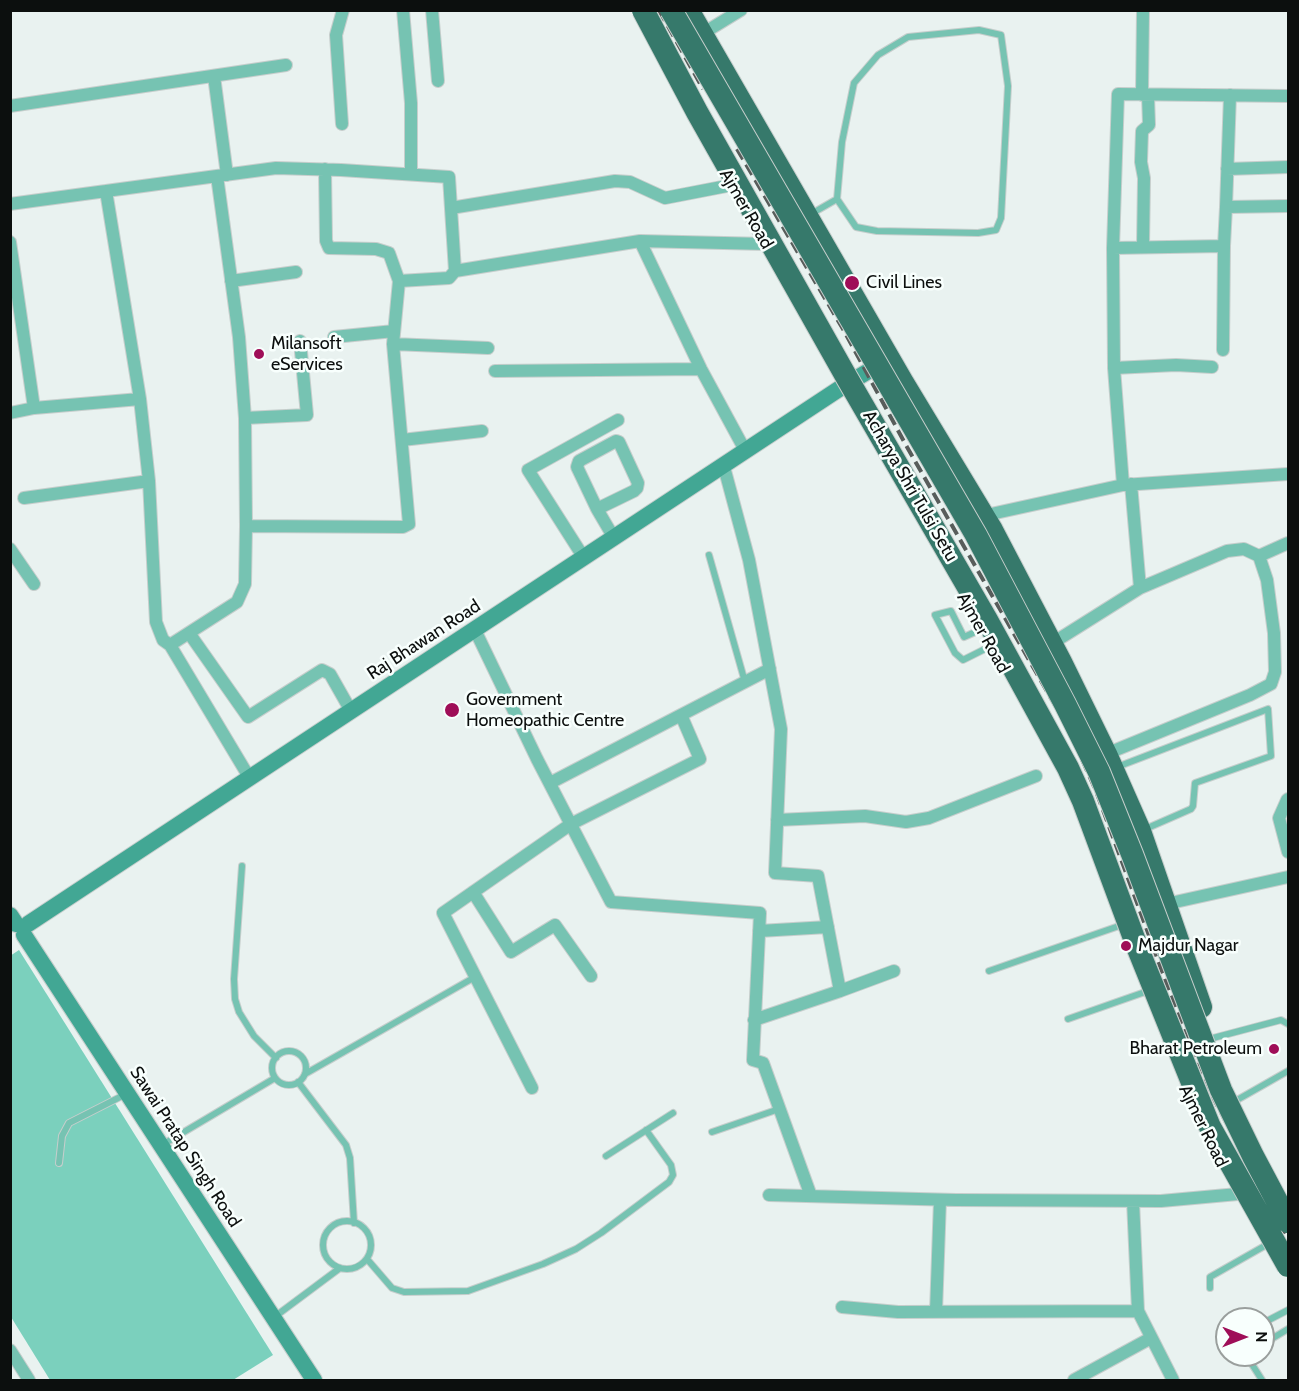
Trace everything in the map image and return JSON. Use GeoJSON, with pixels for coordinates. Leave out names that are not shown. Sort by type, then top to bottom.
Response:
{"type":"FeatureCollection","features":[{"type":"Feature","properties":{"kind":"highway","name":"Ajmer Road"},"geometry":{"type":"LineString","coordinates":[[634,10],[692,117],[766,244],[842,387],[986,638],[1060,775],[1090,845],[1163,1041],[1203,1131],[1288,1277]]}},
{"type":"Feature","properties":{"kind":"highway","name":"Acharya Shri Tulsi Setu"},"geometry":{"type":"LineString","coordinates":[[643,10],[703,122],[987,620],[1068,768],[1083,801],[1138,949],[1210,1127],[1288,1266]]}},
{"type":"Feature","properties":{"kind":"highway","name":"Acharya Shri Tulsi Setu"},"geometry":{"type":"LineString","coordinates":[[671,10],[976,535],[1070,714],[1099,772],[1132,854],[1221,1090],[1288,1222]]}},
{"type":"Feature","properties":{"kind":"highway"},"geometry":{"type":"LineString","coordinates":[[688,10],[992,530],[1051,644],[1140,831],[1237,1100],[1288,1204]]}},
{"type":"Feature","properties":{"kind":"highway"},"geometry":{"type":"LineString","coordinates":[[1122,934],[1174,928]]}},
{"type":"Feature","properties":{"kind":"street"},"geometry":{"type":"LineString","coordinates":[[342,124],[336,35],[343,10]]}},
{"type":"Feature","properties":{"kind":"street"},"geometry":{"type":"LineString","coordinates":[[403,10],[411,103],[411,174]]}},
{"type":"Feature","properties":{"kind":"street"},"geometry":{"type":"LineString","coordinates":[[432,10],[438,81]]}},
{"type":"Feature","properties":{"kind":"street"},"geometry":{"type":"LineString","coordinates":[[702,34],[741,10]]}},
{"type":"Feature","properties":{"kind":"street"},"geometry":{"type":"LineString","coordinates":[[1143,10],[1145,94],[1149,126],[1142,131],[1143,247]]}},
{"type":"Feature","properties":{"kind":"street"},"geometry":{"type":"LineString","coordinates":[[10,106],[286,65]]}},
{"type":"Feature","properties":{"kind":"street"},"geometry":{"type":"LineString","coordinates":[[170,645],[237,602],[245,584],[245,418],[214,76]]}},
{"type":"Feature","properties":{"kind":"street"},"geometry":{"type":"LineString","coordinates":[[1140,588],[1114,368],[1113,248],[1118,94],[1288,96]]}},
{"type":"Feature","properties":{"kind":"street"},"geometry":{"type":"LineString","coordinates":[[1223,350],[1224,246],[1230,95]]}},
{"type":"Feature","properties":{"kind":"street"},"geometry":{"type":"LineString","coordinates":[[1227,169],[1288,167]]}},
{"type":"Feature","properties":{"kind":"street"},"geometry":{"type":"LineString","coordinates":[[10,204],[276,168],[449,177],[455,271]]}},
{"type":"Feature","properties":{"kind":"street"},"geometry":{"type":"LineString","coordinates":[[246,526],[403,527],[409,524],[393,344],[399,281],[389,253],[376,249],[328,248],[325,169]]}},
{"type":"Feature","properties":{"kind":"street"},"geometry":{"type":"LineString","coordinates":[[451,208],[615,181],[630,182],[665,198],[732,185]]}},
{"type":"Feature","properties":{"kind":"street"},"geometry":{"type":"LineString","coordinates":[[106,191],[140,399],[148,481],[156,622],[163,640],[170,645],[249,777]]}},
{"type":"Feature","properties":{"kind":"street"},"geometry":{"type":"LineString","coordinates":[[1226,207],[1288,206]]}},
{"type":"Feature","properties":{"kind":"street"},"geometry":{"type":"LineString","coordinates":[[399,281],[449,278],[455,271],[640,241],[766,244]]}},
{"type":"Feature","properties":{"kind":"street"},"geometry":{"type":"LineString","coordinates":[[640,241],[701,369],[746,452]]}},
{"type":"Feature","properties":{"kind":"street"},"geometry":{"type":"LineString","coordinates":[[10,242],[34,408]]}},
{"type":"Feature","properties":{"kind":"street"},"geometry":{"type":"LineString","coordinates":[[1113,248],[1224,246]]}},
{"type":"Feature","properties":{"kind":"street"},"geometry":{"type":"LineString","coordinates":[[231,281],[296,272]]}},
{"type":"Feature","properties":{"kind":"street"},"geometry":{"type":"LineString","coordinates":[[334,337],[394,331]]}},
{"type":"Feature","properties":{"kind":"street"},"geometry":{"type":"LineString","coordinates":[[245,418],[307,415],[300,341]]}},
{"type":"Feature","properties":{"kind":"street"},"geometry":{"type":"LineString","coordinates":[[393,344],[488,348]]}},
{"type":"Feature","properties":{"kind":"street","name":"Raj Bhawan Road"},"geometry":{"type":"LineString","coordinates":[[17,927],[475,630],[842,387],[890,359]]}},
{"type":"Feature","properties":{"kind":"street"},"geometry":{"type":"LineString","coordinates":[[1114,368],[1176,365],[1212,367]]}},
{"type":"Feature","properties":{"kind":"street"},"geometry":{"type":"LineString","coordinates":[[495,371],[701,369]]}},
{"type":"Feature","properties":{"kind":"street"},"geometry":{"type":"LineString","coordinates":[[10,413],[34,408],[140,399]]}},
{"type":"Feature","properties":{"kind":"street"},"geometry":{"type":"LineString","coordinates":[[584,558],[528,470],[618,420]]}},
{"type":"Feature","properties":{"kind":"street"},"geometry":{"type":"LineString","coordinates":[[402,440],[482,431]]}},
{"type":"Feature","properties":{"kind":"street"},"geometry":{"type":"LineString","coordinates":[[597,509],[637,488],[638,483],[619,442],[616,441],[577,464],[597,509],[614,538]]}},
{"type":"Feature","properties":{"kind":"street"},"geometry":{"type":"LineString","coordinates":[[724,467],[749,560],[781,729],[775,873],[818,876],[840,991]]}},
{"type":"Feature","properties":{"kind":"street"},"geometry":{"type":"LineString","coordinates":[[984,518],[991,514],[1127,485],[1288,474]]}},
{"type":"Feature","properties":{"kind":"street"},"geometry":{"type":"LineString","coordinates":[[24,498],[148,481]]}},
{"type":"Feature","properties":{"kind":"street"},"geometry":{"type":"LineString","coordinates":[[1259,556],[1288,543]]}},
{"type":"Feature","properties":{"kind":"street"},"geometry":{"type":"LineString","coordinates":[[10,549],[34,584]]}},
{"type":"Feature","properties":{"kind":"street"},"geometry":{"type":"LineString","coordinates":[[1051,644],[1140,588],[1227,551],[1244,549],[1259,556],[1268,580],[1274,633],[1275,672],[1271,684],[1109,762]]}},
{"type":"Feature","properties":{"kind":"street"},"geometry":{"type":"LineString","coordinates":[[475,630],[611,902],[760,913],[753,1060],[763,1063],[811,1196]]}},
{"type":"Feature","properties":{"kind":"street"},"geometry":{"type":"LineString","coordinates":[[189,633],[248,717],[322,670],[330,674],[351,711]]}},
{"type":"Feature","properties":{"kind":"street"},"geometry":{"type":"LineString","coordinates":[[550,783],[770,669]]}},
{"type":"Feature","properties":{"kind":"street"},"geometry":{"type":"LineString","coordinates":[[532,1088],[443,913],[571,824],[700,759],[681,715]]}},
{"type":"Feature","properties":{"kind":"street"},"geometry":{"type":"LineString","coordinates":[[777,820],[865,816],[906,822],[929,818],[1036,776]]}},
{"type":"Feature","properties":{"kind":"street"},"geometry":{"type":"LineString","coordinates":[[1288,799],[1279,818],[1288,852]]}},
{"type":"Feature","properties":{"kind":"street"},"geometry":{"type":"LineString","coordinates":[[1166,904],[1288,877]]}},
{"type":"Feature","properties":{"kind":"street"},"geometry":{"type":"LineString","coordinates":[[473,892],[511,952],[555,925],[591,976]]}},
{"type":"Feature","properties":{"kind":"street","name":"Sawai Pratap Singh Road"},"geometry":{"type":"LineString","coordinates":[[17,927],[314,1380]]}},
{"type":"Feature","properties":{"kind":"street"},"geometry":{"type":"LineString","coordinates":[[759,931],[828,927]]}},
{"type":"Feature","properties":{"kind":"street"},"geometry":{"type":"LineString","coordinates":[[754,1020],[894,971]]}},
{"type":"Feature","properties":{"kind":"street"},"geometry":{"type":"LineString","coordinates":[[769,1196],[940,1200],[1161,1201],[1238,1194]]}},
{"type":"Feature","properties":{"kind":"street"},"geometry":{"type":"LineString","coordinates":[[936,1312],[940,1200]]}},
{"type":"Feature","properties":{"kind":"street"},"geometry":{"type":"LineString","coordinates":[[1132,1201],[1138,1311],[1173,1380]]}},
{"type":"Feature","properties":{"kind":"street"},"geometry":{"type":"LineString","coordinates":[[842,1307],[898,1312],[1138,1311]]}},
{"type":"Feature","properties":{"kind":"street"},"geometry":{"type":"LineString","coordinates":[[1074,1380],[1151,1338]]}},
{"type":"Feature","properties":{"kind":"street"},"geometry":{"type":"LineString","coordinates":[[10,1350],[30,1380]]}},
{"type":"Feature","properties":{"kind":"lane"},"geometry":{"type":"LineString","coordinates":[[979,30],[1001,35],[1008,86],[1001,208],[996,230],[978,233],[877,231],[856,227],[837,199],[842,142],[854,83],[878,56],[908,37],[979,30]]}},
{"type":"Feature","properties":{"kind":"lane"},"geometry":{"type":"LineString","coordinates":[[808,216],[837,199]]}},
{"type":"Feature","properties":{"kind":"lane"},"geometry":{"type":"LineString","coordinates":[[710,555],[745,682]]}},
{"type":"Feature","properties":{"kind":"lane"},"geometry":{"type":"LineString","coordinates":[[951,611],[964,637],[986,638],[963,660],[955,653],[935,615],[951,611]]}},
{"type":"Feature","properties":{"kind":"lane"},"geometry":{"type":"LineString","coordinates":[[1109,762],[1268,710],[1271,756],[1195,783],[1191,809],[1140,831]]}},
{"type":"Feature","properties":{"kind":"lane"},"geometry":{"type":"LineString","coordinates":[[242,866],[234,979],[235,999],[239,1012],[254,1036],[276,1058]]}},
{"type":"Feature","properties":{"kind":"lane"},"geometry":{"type":"LineString","coordinates":[[989,971],[1122,934]]}},
{"type":"Feature","properties":{"kind":"lane"},"geometry":{"type":"LineString","coordinates":[[304,1074],[306,1064],[304,1059],[294,1052],[284,1052],[276,1058],[272,1068],[275,1078],[283,1084],[294,1084],[304,1074],[475,977]]}},
{"type":"Feature","properties":{"kind":"lane"},"geometry":{"type":"LineString","coordinates":[[1068,1019],[1145,992]]}},
{"type":"Feature","properties":{"kind":"lane"},"geometry":{"type":"LineString","coordinates":[[1213,1038],[1281,1020],[1288,1024]]}},
{"type":"Feature","properties":{"kind":"lane"},"geometry":{"type":"LineString","coordinates":[[1237,1100],[1288,1071]]}},
{"type":"Feature","properties":{"kind":"lane"},"geometry":{"type":"LineString","coordinates":[[160,1146],[275,1078]]}},
{"type":"Feature","properties":{"kind":"lane"},"geometry":{"type":"LineString","coordinates":[[298,1082],[346,1145],[350,1158],[354,1223]]}},
{"type":"Feature","properties":{"kind":"lane"},"geometry":{"type":"LineString","coordinates":[[58,1163],[62,1136],[69,1123],[126,1094]]}},
{"type":"Feature","properties":{"kind":"lane"},"geometry":{"type":"LineString","coordinates":[[712,1132],[780,1108]]}},
{"type":"Feature","properties":{"kind":"lane"},"geometry":{"type":"LineString","coordinates":[[606,1156],[673,1113]]}},
{"type":"Feature","properties":{"kind":"lane"},"geometry":{"type":"LineString","coordinates":[[367,1259],[392,1288],[404,1292],[468,1291],[576,1249],[602,1233],[669,1182],[673,1175],[671,1165],[646,1130]]}},
{"type":"Feature","properties":{"kind":"lane"},"geometry":{"type":"LineString","coordinates":[[347,1222],[354,1223],[366,1231],[370,1238],[371,1245],[367,1259],[355,1268],[340,1268],[328,1260],[324,1246],[325,1239],[333,1226],[347,1222]]}},
{"type":"Feature","properties":{"kind":"lane"},"geometry":{"type":"LineString","coordinates":[[1210,1288],[1210,1277],[1268,1244]]}},
{"type":"Feature","properties":{"kind":"lane"},"geometry":{"type":"LineString","coordinates":[[273,1318],[340,1268]]}},
{"type":"Feature","properties":{"kind":"lane"},"geometry":{"type":"LineString","coordinates":[[1275,1337],[1288,1329]]}},
{"type":"Feature","properties":{"kind":"lane"},"geometry":{"type":"LineString","coordinates":[[1254,1367],[1262,1380]]}},
{"type":"Feature","properties":{"kind":"green space"},"geometry":{"type":"Polygon","coordinates":[[[19,950],[273,1355],[233,1380],[50,1380],[11,1317],[10,956],[19,950]]]}},
{"type":"Feature","properties":{"kind":"railway"},"geometry":{"type":"LineString","coordinates":[[648,10],[1061,736],[1204,1101],[1263,1217],[1288,1257]]}},
{"type":"Feature","properties":{"kind":"railway"},"geometry":{"type":"LineString","coordinates":[[659,10],[703,89]]}},
{"type":"Feature","properties":{"kind":"railway"},"geometry":{"type":"LineString","coordinates":[[737,149],[843,329],[907,447],[1068,728],[1096,791],[1166,982],[1214,1099],[1288,1237]]}},
{"type":"Feature","properties":{"kind":"place","name":"Civil Lines"},"geometry":{"type":"Point","coordinates":[852,283]}},
{"type":"Feature","properties":{"kind":"place","name":"Milansoft eServices"},"geometry":{"type":"Point","coordinates":[259,354]}},
{"type":"Feature","properties":{"kind":"place","name":"Government Homeopathic Centre"},"geometry":{"type":"Point","coordinates":[452,710]}},
{"type":"Feature","properties":{"kind":"place","name":"Majdur Nagar"},"geometry":{"type":"Point","coordinates":[1126,946]}},
{"type":"Feature","properties":{"kind":"place","name":"Bharat Petroleum"},"geometry":{"type":"Point","coordinates":[1274,1049]}}]}
